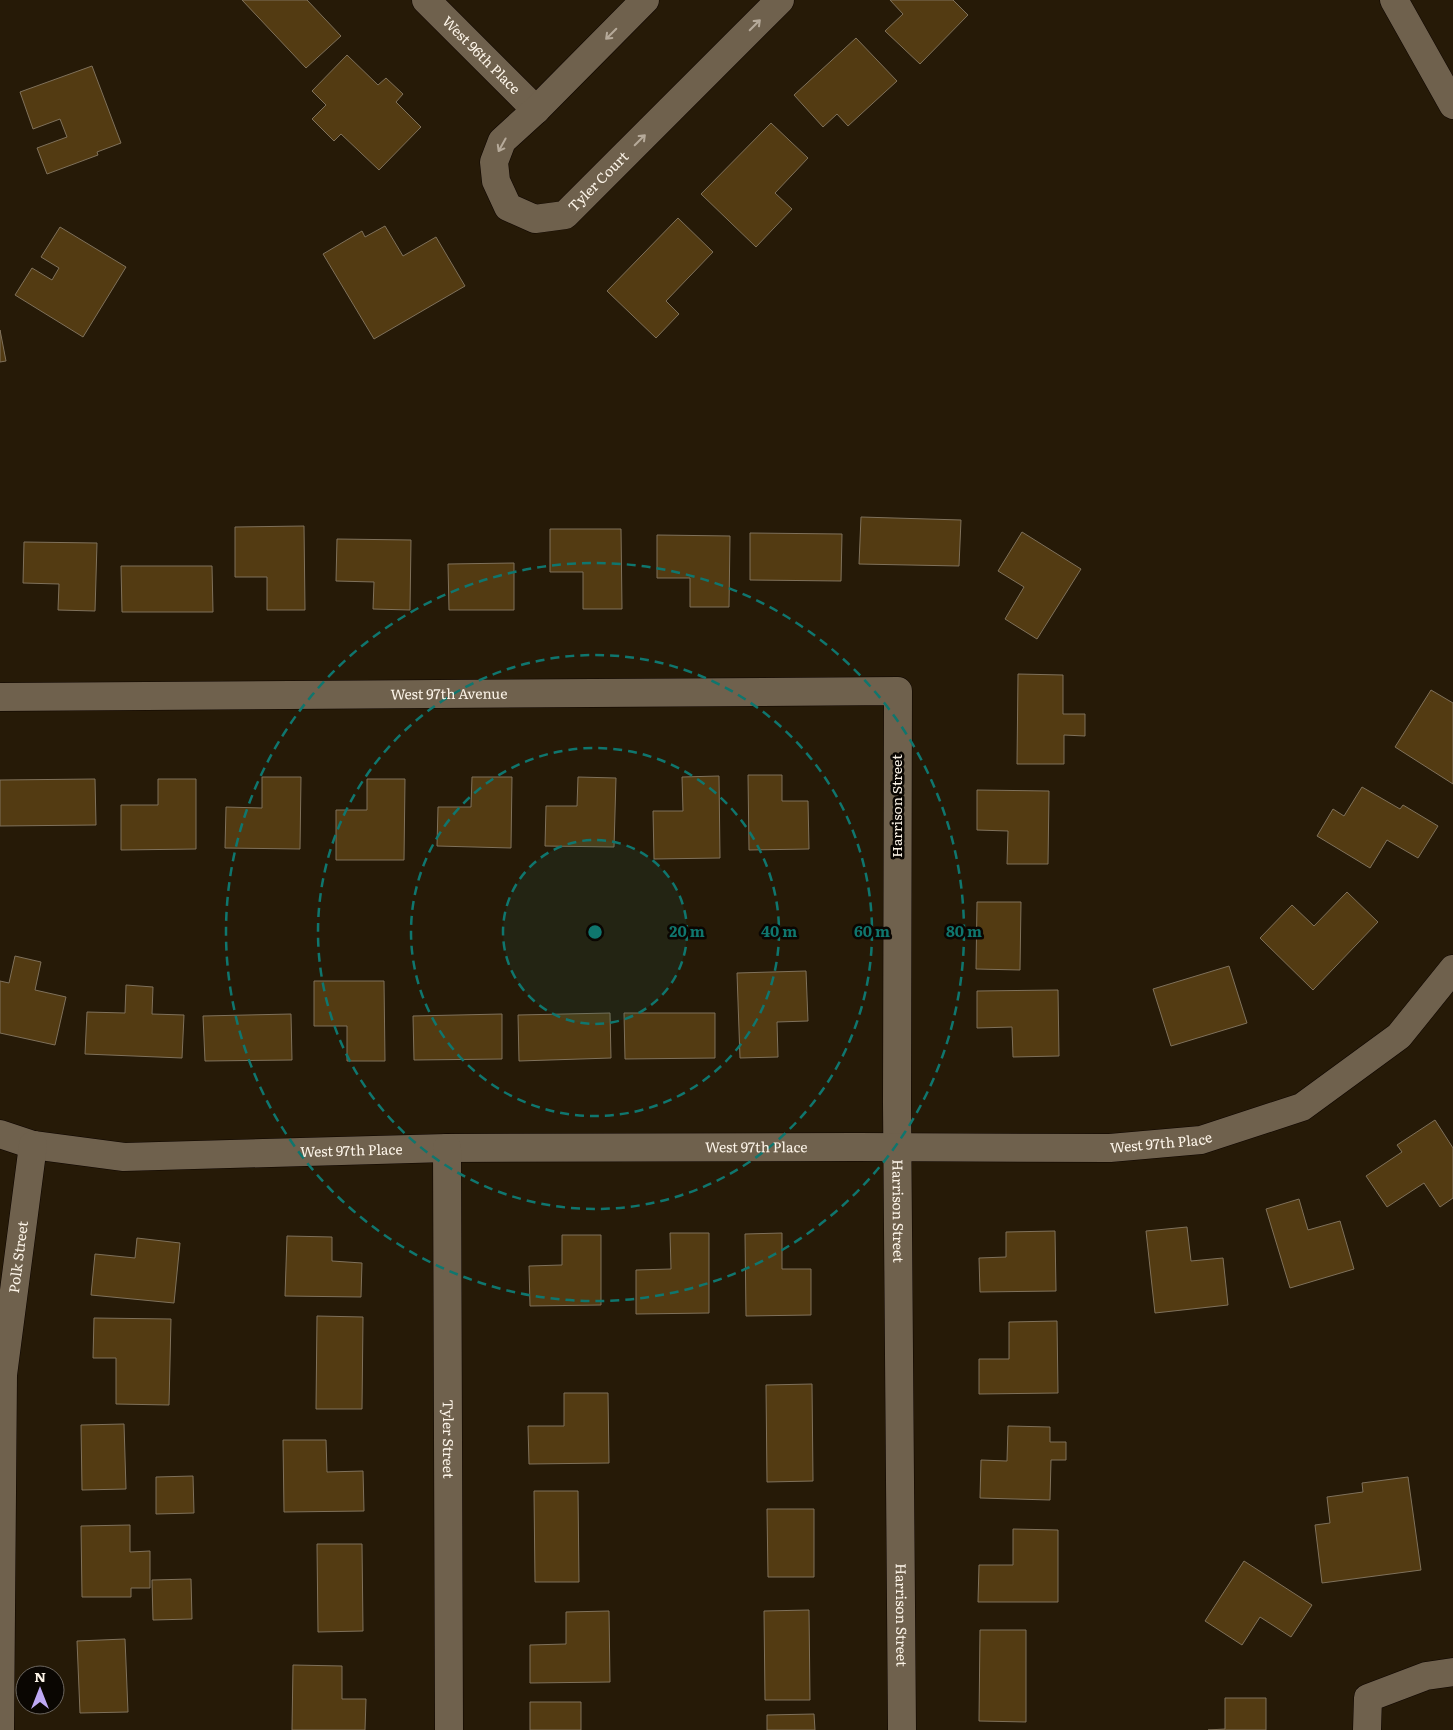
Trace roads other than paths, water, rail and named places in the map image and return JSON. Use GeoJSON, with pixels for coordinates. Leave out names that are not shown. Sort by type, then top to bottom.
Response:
{"type":"FeatureCollection","features":[{"type":"Feature","properties":{"kind":"street","name":"West 96th Place"},"geometry":{"type":"LineString","coordinates":[[426,0],[536,110]]}},
{"type":"Feature","properties":{"kind":"street","name":"Tyler Court"},"geometry":{"type":"LineString","coordinates":[[645,0],[536,110],[502,140],[494,162],[496,181],[508,207],[535,219],[565,215],[780,0]]}},
{"type":"Feature","properties":{"kind":"street"},"geometry":{"type":"LineString","coordinates":[[1394,0],[1453,105]]}},
{"type":"Feature","properties":{"kind":"street","name":"West 97th Avenue"},"geometry":{"type":"LineString","coordinates":[[0,697],[898,691]]}},
{"type":"Feature","properties":{"kind":"street","name":"Harrison Street"},"geometry":{"type":"LineString","coordinates":[[898,691],[897,1147],[902,1730]]}},
{"type":"Feature","properties":{"kind":"street","name":"West 97th Place"},"geometry":{"type":"LineString","coordinates":[[0,1134],[33,1145],[124,1156],[447,1148],[1110,1148],[1201,1140],[1302,1107],[1399,1036],[1453,969]]}},
{"type":"Feature","properties":{"kind":"street","name":"Polk Street"},"geometry":{"type":"LineString","coordinates":[[0,1730],[3,1375],[33,1145]]}},
{"type":"Feature","properties":{"kind":"street","name":"Tyler Street"},"geometry":{"type":"LineString","coordinates":[[447,1148],[449,1730]]}},
{"type":"Feature","properties":{"kind":"street"},"geometry":{"type":"LineString","coordinates":[[1368,1730],[1368,1698],[1426,1676],[1453,1672]]}}]}
